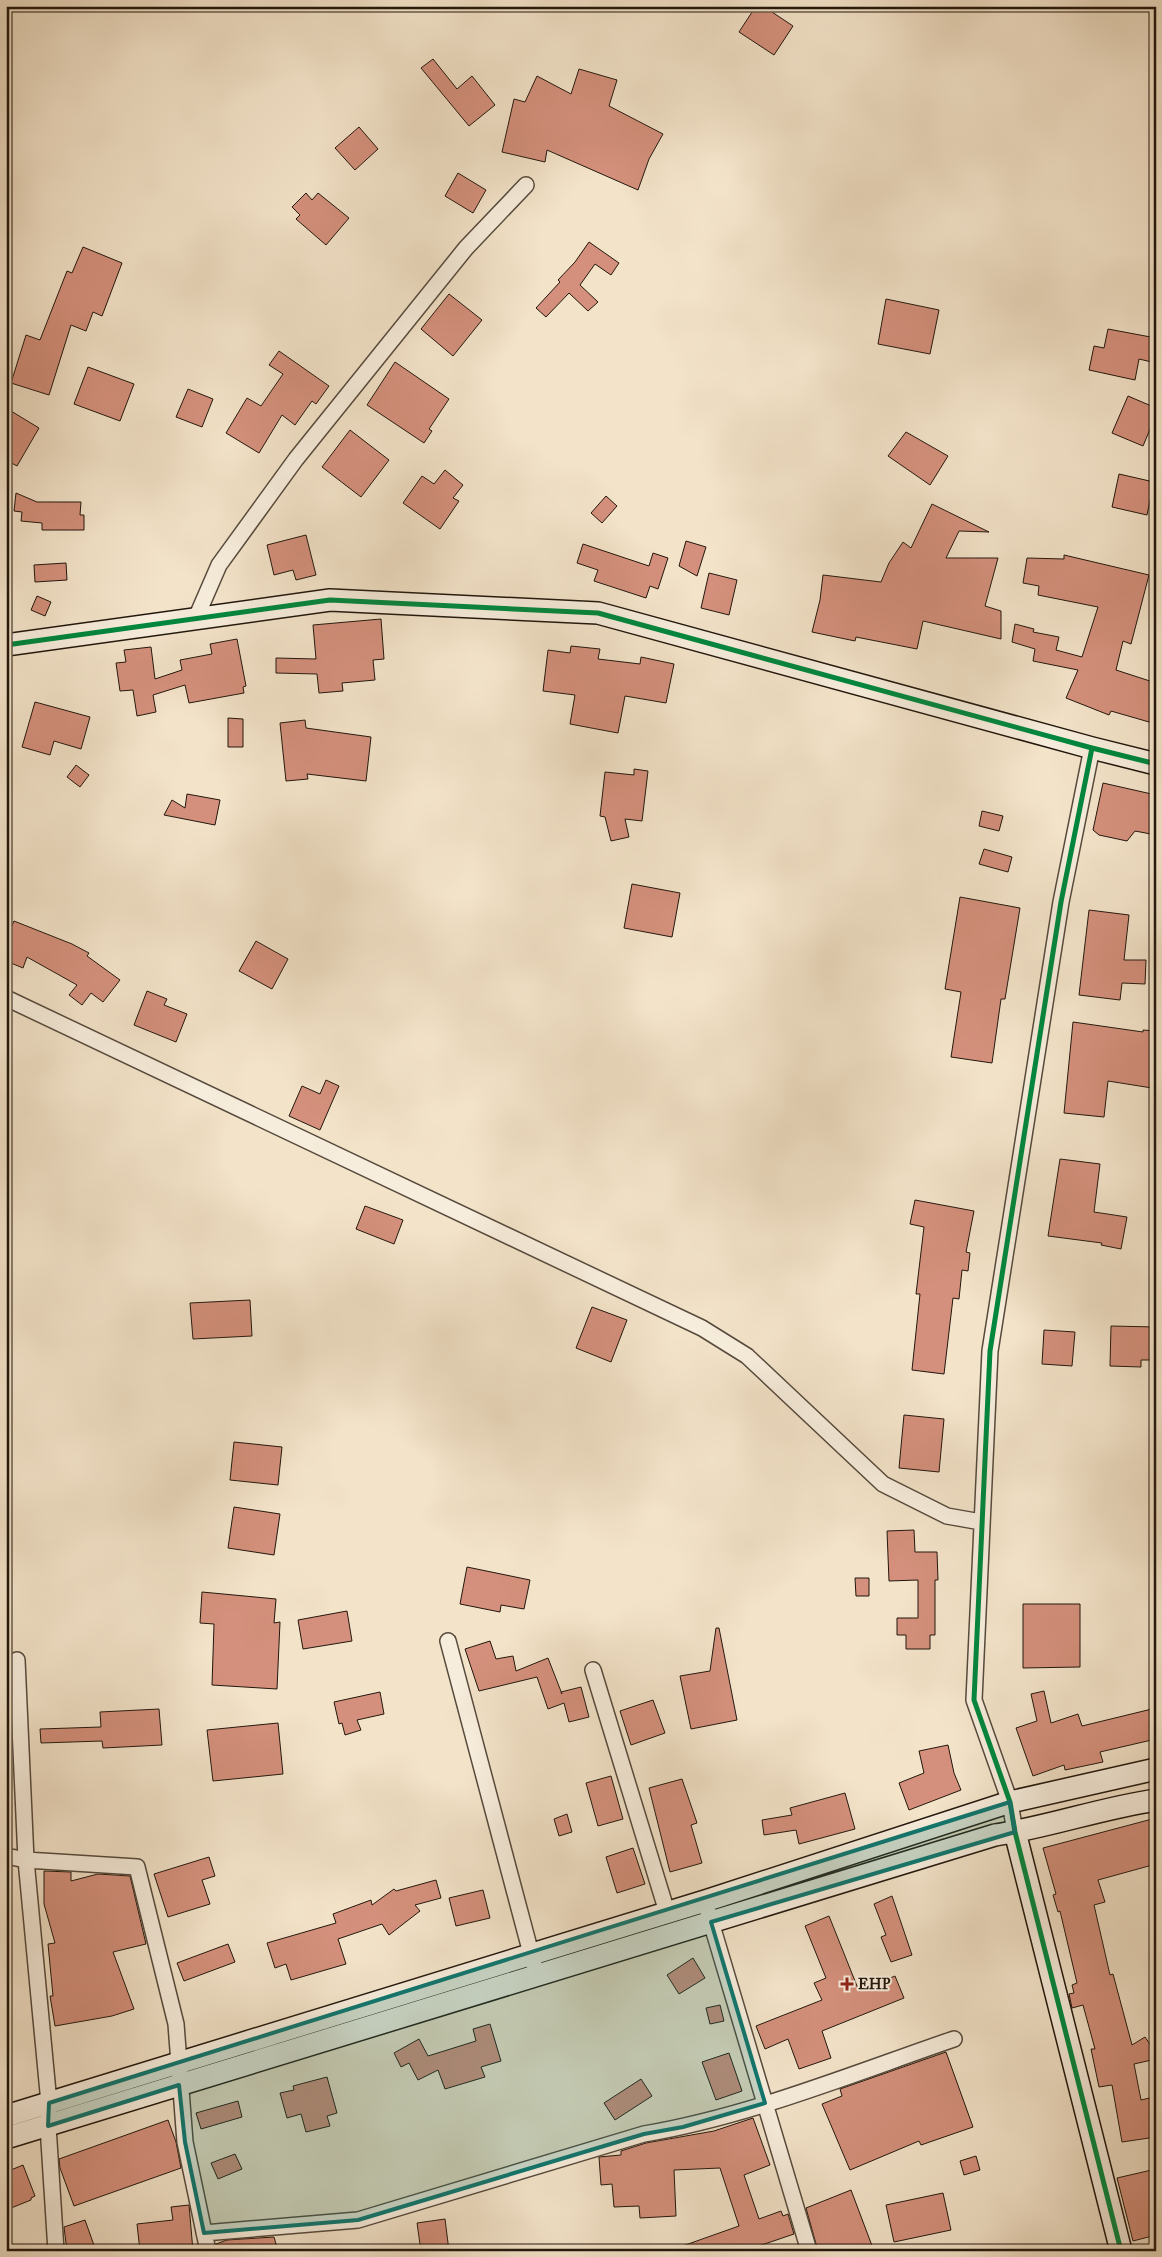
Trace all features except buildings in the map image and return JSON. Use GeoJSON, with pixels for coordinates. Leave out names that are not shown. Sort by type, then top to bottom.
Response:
{"type":"FeatureCollection","features":[{"type":"Feature","properties":{"kind":"main road"},"geometry":{"type":"LineString","coordinates":[[6,645],[330,600],[598,613],[1156,764]]}},
{"type":"Feature","properties":{"kind":"main road"},"geometry":{"type":"LineString","coordinates":[[6,2116],[705,1901],[1010,1802],[1156,1769]]}},
{"type":"Feature","properties":{"kind":"main road"},"geometry":{"type":"LineString","coordinates":[[6,2138],[994,1835],[1015,1832],[1116,1806],[1156,1800]]}},
{"type":"Feature","properties":{"kind":"main road"},"geometry":{"type":"LineString","coordinates":[[1015,1832],[1121,2251]]}},
{"type":"Feature","properties":{"kind":"street"},"geometry":{"type":"LineString","coordinates":[[196,618],[218,565],[296,459],[466,248],[526,185]]}},
{"type":"Feature","properties":{"kind":"street"},"geometry":{"type":"LineString","coordinates":[[1015,1832],[1010,1802],[974,1700],[990,1351],[1061,902],[1092,748]]}},
{"type":"Feature","properties":{"kind":"street"},"geometry":{"type":"LineString","coordinates":[[6,998],[702,1328],[747,1356],[883,1484],[947,1516],[982,1522]]}},
{"type":"Feature","properties":{"kind":"street"},"geometry":{"type":"LineString","coordinates":[[448,1641],[537,1976]]}},
{"type":"Feature","properties":{"kind":"street"},"geometry":{"type":"LineString","coordinates":[[17,1660],[26,1860],[48,2103],[56,2251]]}},
{"type":"Feature","properties":{"kind":"street"},"geometry":{"type":"LineString","coordinates":[[593,1670],[667,1912]]}},
{"type":"Feature","properties":{"kind":"street"},"geometry":{"type":"LineString","coordinates":[[6,1856],[26,1860],[137,1867],[176,2024],[179,2086],[186,2142],[208,2251]]}},
{"type":"Feature","properties":{"kind":"street"},"geometry":{"type":"LineString","coordinates":[[705,1901],[809,2251]]}},
{"type":"Feature","properties":{"kind":"street"},"geometry":{"type":"LineString","coordinates":[[204,2233],[358,2220],[644,2134],[683,2127],[765,2104],[954,2039]]}},
{"type":"Feature","properties":{"kind":"highlighted area"},"geometry":{"type":"Polygon","coordinates":[[[1010,1802],[1015,1832],[711,1922],[765,2103],[683,2127],[644,2134],[358,2220],[204,2233],[185,2142],[179,2085],[48,2126],[49,2103],[1010,1802]]]}},
{"type":"Feature","properties":{"kind":"cycle path"},"geometry":{"type":"LineString","coordinates":[[6,645],[330,600],[598,613],[1156,764]]}},
{"type":"Feature","properties":{"kind":"cycle path"},"geometry":{"type":"LineString","coordinates":[[1092,748],[1061,902],[990,1351],[974,1700],[1010,1802],[1015,1832],[1121,2251]]}},
{"type":"Feature","properties":{"kind":"place","name":"EHP"},"geometry":{"type":"Point","coordinates":[847,1984]}}]}
